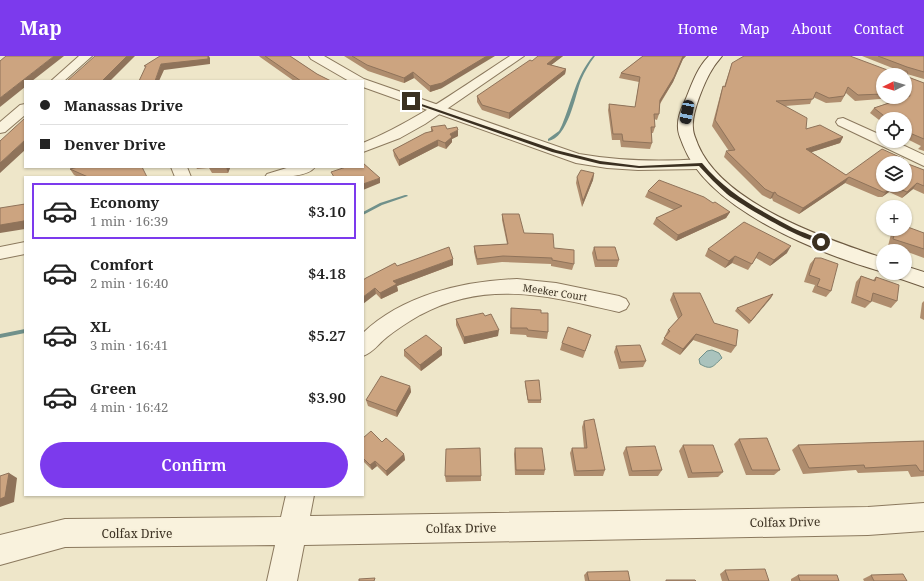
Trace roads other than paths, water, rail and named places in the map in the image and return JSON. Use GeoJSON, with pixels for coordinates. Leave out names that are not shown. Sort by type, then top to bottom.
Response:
{"type":"FeatureCollection","features":[{"type":"Feature","properties":{"kind":"street"},"geometry":{"type":"LineString","coordinates":[[57,80],[86,56]]}},
{"type":"Feature","properties":{"kind":"street"},"geometry":{"type":"LineString","coordinates":[[315,56],[357,80]]}},
{"type":"Feature","properties":{"kind":"street"},"geometry":{"type":"LineString","coordinates":[[364,148],[395,135],[438,110],[518,56]]}},
{"type":"Feature","properties":{"kind":"street"},"geometry":{"type":"LineString","coordinates":[[716,56],[702,74],[685,121],[689,145],[700,164],[711,177],[729,193],[763,215],[821,242],[876,262]]}},
{"type":"Feature","properties":{"kind":"street"},"geometry":{"type":"LineString","coordinates":[[364,83],[554,151],[600,163],[639,167],[700,164]]}},
{"type":"Feature","properties":{"kind":"street"},"geometry":{"type":"LineString","coordinates":[[0,129],[24,109]]}},
{"type":"Feature","properties":{"kind":"street"},"geometry":{"type":"LineString","coordinates":[[843,122],[924,161]]}},
{"type":"Feature","properties":{"kind":"street"},"geometry":{"type":"LineString","coordinates":[[276,176],[304,168]]}},
{"type":"Feature","properties":{"kind":"street"},"geometry":{"type":"LineString","coordinates":[[0,253],[24,248]]}},
{"type":"Feature","properties":{"kind":"street"},"geometry":{"type":"LineString","coordinates":[[912,276],[924,280]]}},
{"type":"Feature","properties":{"kind":"street","name":"Meeker Court"},"geometry":{"type":"LineString","coordinates":[[364,346],[385,327],[406,313],[428,302],[468,291],[517,286],[548,289],[619,304]]}},
{"type":"Feature","properties":{"kind":"street"},"geometry":{"type":"LineString","coordinates":[[282,581],[300,496]]}},
{"type":"Feature","properties":{"kind":"street","name":"Colfax Drive"},"geometry":{"type":"LineString","coordinates":[[0,550],[65,533],[292,531],[860,521],[924,517]]}},
{"type":"Feature","properties":{"kind":"water"},"geometry":{"type":"Polygon","coordinates":[[[712,350],[719,353],[722,358],[712,367],[707,367],[700,364],[699,359],[707,351],[712,350]]]}},
{"type":"Feature","properties":{"kind":"waterway"},"geometry":{"type":"LineString","coordinates":[[549,140],[560,132],[564,125],[580,80],[588,63],[594,56]]}},
{"type":"Feature","properties":{"kind":"waterway"},"geometry":{"type":"LineString","coordinates":[[364,213],[381,204],[406,196]]}},
{"type":"Feature","properties":{"kind":"waterway"},"geometry":{"type":"LineString","coordinates":[[0,336],[24,331]]}}]}
